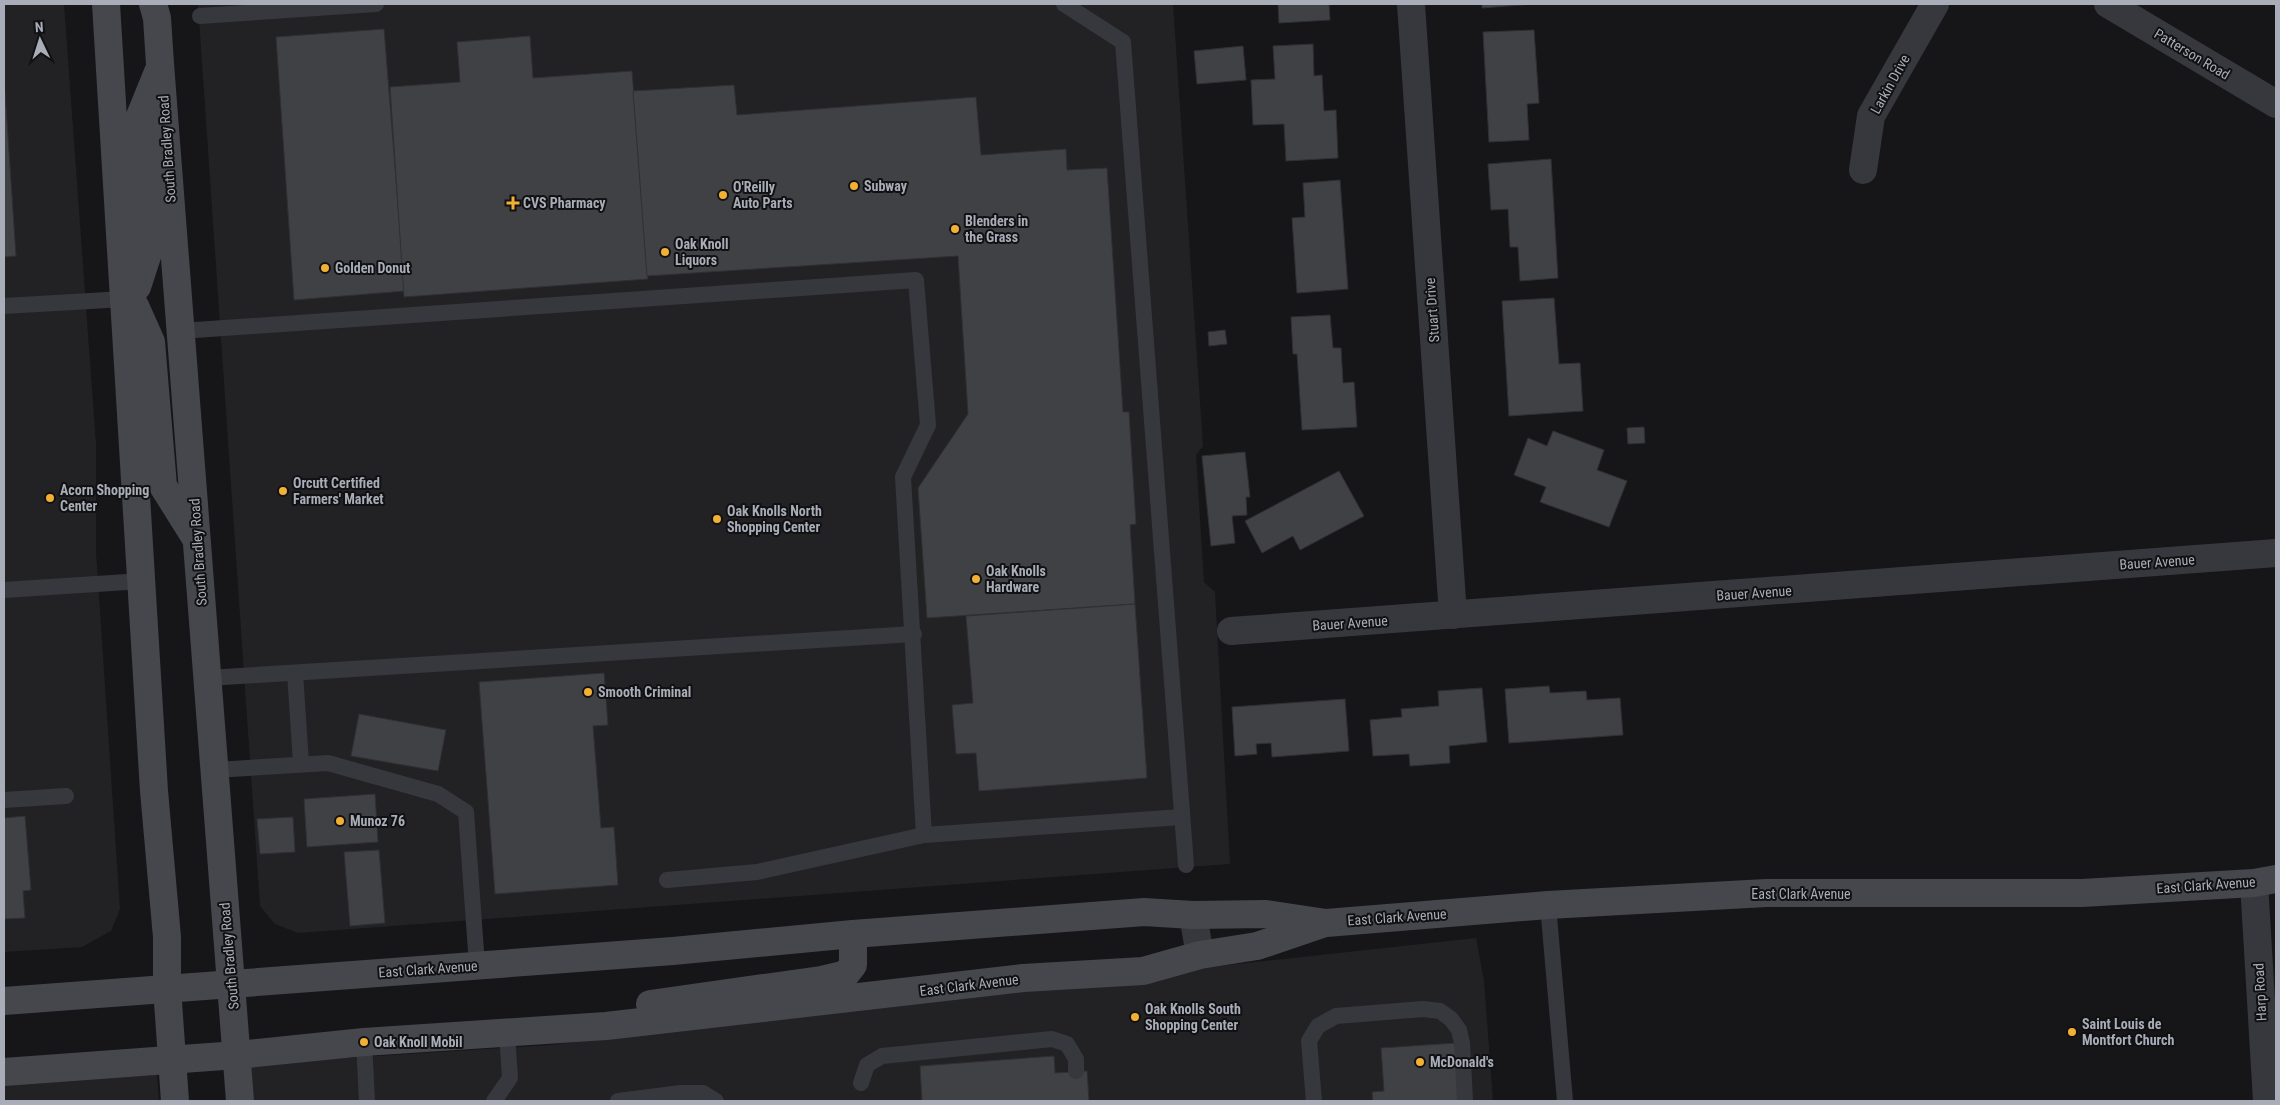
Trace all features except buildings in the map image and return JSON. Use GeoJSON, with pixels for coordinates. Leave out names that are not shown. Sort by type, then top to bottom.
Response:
{"type":"FeatureCollection","features":[{"type":"Feature","properties":{"kind":"main road"},"geometry":{"type":"LineString","coordinates":[[106,4],[175,1101]]}},
{"type":"Feature","properties":{"kind":"main road","name":"South Bradley Road"},"geometry":{"type":"LineString","coordinates":[[153,4],[157,18],[240,1101]]}},
{"type":"Feature","properties":{"kind":"main road"},"geometry":{"type":"LineString","coordinates":[[124,299],[137,286],[148,253],[138,121],[160,64]]}},
{"type":"Feature","properties":{"kind":"main road"},"geometry":{"type":"LineString","coordinates":[[124,299],[135,306],[150,342],[163,486],[197,540]]}},
{"type":"Feature","properties":{"kind":"main road","name":"East Clark Avenue"},"geometry":{"type":"LineString","coordinates":[[4,1001],[1144,912],[1193,915],[1266,914],[1326,923],[1548,906],[1766,893],[2082,894],[2265,881]]}},
{"type":"Feature","properties":{"kind":"main road","name":"East Clark Avenue"},"geometry":{"type":"LineString","coordinates":[[4,1072],[237,1055],[364,1042],[508,1034],[606,1026],[1022,978],[1143,971],[1200,954],[1257,946],[1326,923]]}},
{"type":"Feature","properties":{"kind":"main road"},"geometry":{"type":"LineString","coordinates":[[606,1026],[616,1015],[640,1006],[821,980],[846,974],[853,965],[853,934]]}},
{"type":"Feature","properties":{"kind":"street","name":"Stuart Drive"},"geometry":{"type":"LineString","coordinates":[[1411,4],[1453,616]]}},
{"type":"Feature","properties":{"kind":"street","name":"Larkin Drive"},"geometry":{"type":"LineString","coordinates":[[1863,170],[1871,116],[1935,4]]}},
{"type":"Feature","properties":{"kind":"street","name":"Patterson Road"},"geometry":{"type":"LineString","coordinates":[[2108,4],[2276,104]]}},
{"type":"Feature","properties":{"kind":"street","name":"Bauer Avenue"},"geometry":{"type":"LineString","coordinates":[[1231,631],[1453,616],[2276,553]]}},
{"type":"Feature","properties":{"kind":"street","name":"Harp Road"},"geometry":{"type":"LineString","coordinates":[[2265,881],[2267,1101]]}},
{"type":"Feature","properties":{"kind":"street"},"geometry":{"type":"LineString","coordinates":[[1193,915],[1200,954]]}},
{"type":"Feature","properties":{"kind":"lane"},"geometry":{"type":"LineString","coordinates":[[200,16],[376,4]]}},
{"type":"Feature","properties":{"kind":"lane"},"geometry":{"type":"LineString","coordinates":[[1064,4],[1123,42],[1186,865]]}},
{"type":"Feature","properties":{"kind":"lane"},"geometry":{"type":"LineString","coordinates":[[180,331],[916,280],[928,425],[903,477],[914,634],[924,835]]}},
{"type":"Feature","properties":{"kind":"lane"},"geometry":{"type":"LineString","coordinates":[[4,306],[124,299]]}},
{"type":"Feature","properties":{"kind":"lane"},"geometry":{"type":"LineString","coordinates":[[4,590],[142,581]]}},
{"type":"Feature","properties":{"kind":"lane"},"geometry":{"type":"LineString","coordinates":[[208,678],[914,634]]}},
{"type":"Feature","properties":{"kind":"lane"},"geometry":{"type":"LineString","coordinates":[[295,673],[301,763]]}},
{"type":"Feature","properties":{"kind":"lane"},"geometry":{"type":"LineString","coordinates":[[215,770],[328,762],[438,794],[466,812],[477,965]]}},
{"type":"Feature","properties":{"kind":"lane"},"geometry":{"type":"LineString","coordinates":[[4,800],[66,796]]}},
{"type":"Feature","properties":{"kind":"lane"},"geometry":{"type":"LineString","coordinates":[[667,880],[757,872],[924,835],[1182,817]]}},
{"type":"Feature","properties":{"kind":"lane"},"geometry":{"type":"LineString","coordinates":[[1548,906],[1565,1101]]}},
{"type":"Feature","properties":{"kind":"lane"},"geometry":{"type":"LineString","coordinates":[[1314,1101],[1309,1041],[1318,1026],[1336,1016],[1423,1008],[1440,1011],[1451,1019],[1459,1030],[1462,1043],[1465,1101]]}},
{"type":"Feature","properties":{"kind":"lane"},"geometry":{"type":"LineString","coordinates":[[494,1101],[510,1078],[508,1034]]}},
{"type":"Feature","properties":{"kind":"lane"},"geometry":{"type":"LineString","coordinates":[[861,1084],[867,1065],[882,1056],[1052,1039],[1067,1044],[1076,1059],[1076,1071]]}},
{"type":"Feature","properties":{"kind":"lane"},"geometry":{"type":"LineString","coordinates":[[364,1042],[367,1101]]}},
{"type":"Feature","properties":{"kind":"lane"},"geometry":{"type":"LineString","coordinates":[[618,1101],[703,1093],[716,1101]]}},
{"type":"Feature","properties":{"kind":"shaded area","name":"Acorn Shopping Center"},"geometry":{"type":"Polygon","coordinates":[[[4,4],[64,4],[96,444],[96,552],[120,909],[111,931],[82,947],[4,952],[4,4]]]}},
{"type":"Feature","properties":{"kind":"shaded area","name":"Oak Knolls North Shopping Center"},"geometry":{"type":"Polygon","coordinates":[[[198,4],[1173,4],[1203,446],[1196,455],[1204,582],[1215,592],[1230,864],[298,933],[275,924],[260,906],[198,4]]]}},
{"type":"Feature","properties":{"kind":"shaded area","name":"Oak Knolls South Shopping Center"},"geometry":{"type":"Polygon","coordinates":[[[1476,938],[1484,981],[1493,1101],[252,1101],[250,1064],[550,1045],[1018,988],[1476,938]]]}},
{"type":"Feature","properties":{"kind":"shaded area"},"geometry":{"type":"Polygon","coordinates":[[[157,1075],[159,1101],[4,1101],[4,1082],[157,1075]]]}},
{"type":"Feature","properties":{"kind":"place","name":"Subway"},"geometry":{"type":"Point","coordinates":[854,186]}},
{"type":"Feature","properties":{"kind":"place","name":"O'Reilly Auto Parts"},"geometry":{"type":"Point","coordinates":[723,195]}},
{"type":"Feature","properties":{"kind":"place","name":"CVS Pharmacy"},"geometry":{"type":"Point","coordinates":[513,203]}},
{"type":"Feature","properties":{"kind":"place","name":"Blenders in the Grass"},"geometry":{"type":"Point","coordinates":[955,229]}},
{"type":"Feature","properties":{"kind":"place","name":"Oak Knoll Liquors"},"geometry":{"type":"Point","coordinates":[665,252]}},
{"type":"Feature","properties":{"kind":"place","name":"Golden Donut"},"geometry":{"type":"Point","coordinates":[325,268]}},
{"type":"Feature","properties":{"kind":"place","name":"Orcutt Certified Farmers' Market"},"geometry":{"type":"Point","coordinates":[283,491]}},
{"type":"Feature","properties":{"kind":"place","name":"Acorn Shopping Center"},"geometry":{"type":"Point","coordinates":[50,498]}},
{"type":"Feature","properties":{"kind":"place","name":"Oak Knolls North Shopping Center"},"geometry":{"type":"Point","coordinates":[717,519]}},
{"type":"Feature","properties":{"kind":"place","name":"Oak Knolls Hardware"},"geometry":{"type":"Point","coordinates":[976,579]}},
{"type":"Feature","properties":{"kind":"place","name":"Smooth Criminal"},"geometry":{"type":"Point","coordinates":[588,692]}},
{"type":"Feature","properties":{"kind":"place","name":"Munoz 76"},"geometry":{"type":"Point","coordinates":[340,821]}},
{"type":"Feature","properties":{"kind":"place","name":"Oak Knolls South Shopping Center"},"geometry":{"type":"Point","coordinates":[1135,1017]}},
{"type":"Feature","properties":{"kind":"place","name":"Saint Louis de Montfort Church"},"geometry":{"type":"Point","coordinates":[2072,1032]}},
{"type":"Feature","properties":{"kind":"place","name":"Oak Knoll Mobil"},"geometry":{"type":"Point","coordinates":[364,1042]}},
{"type":"Feature","properties":{"kind":"place","name":"McDonald's"},"geometry":{"type":"Point","coordinates":[1420,1062]}}]}
